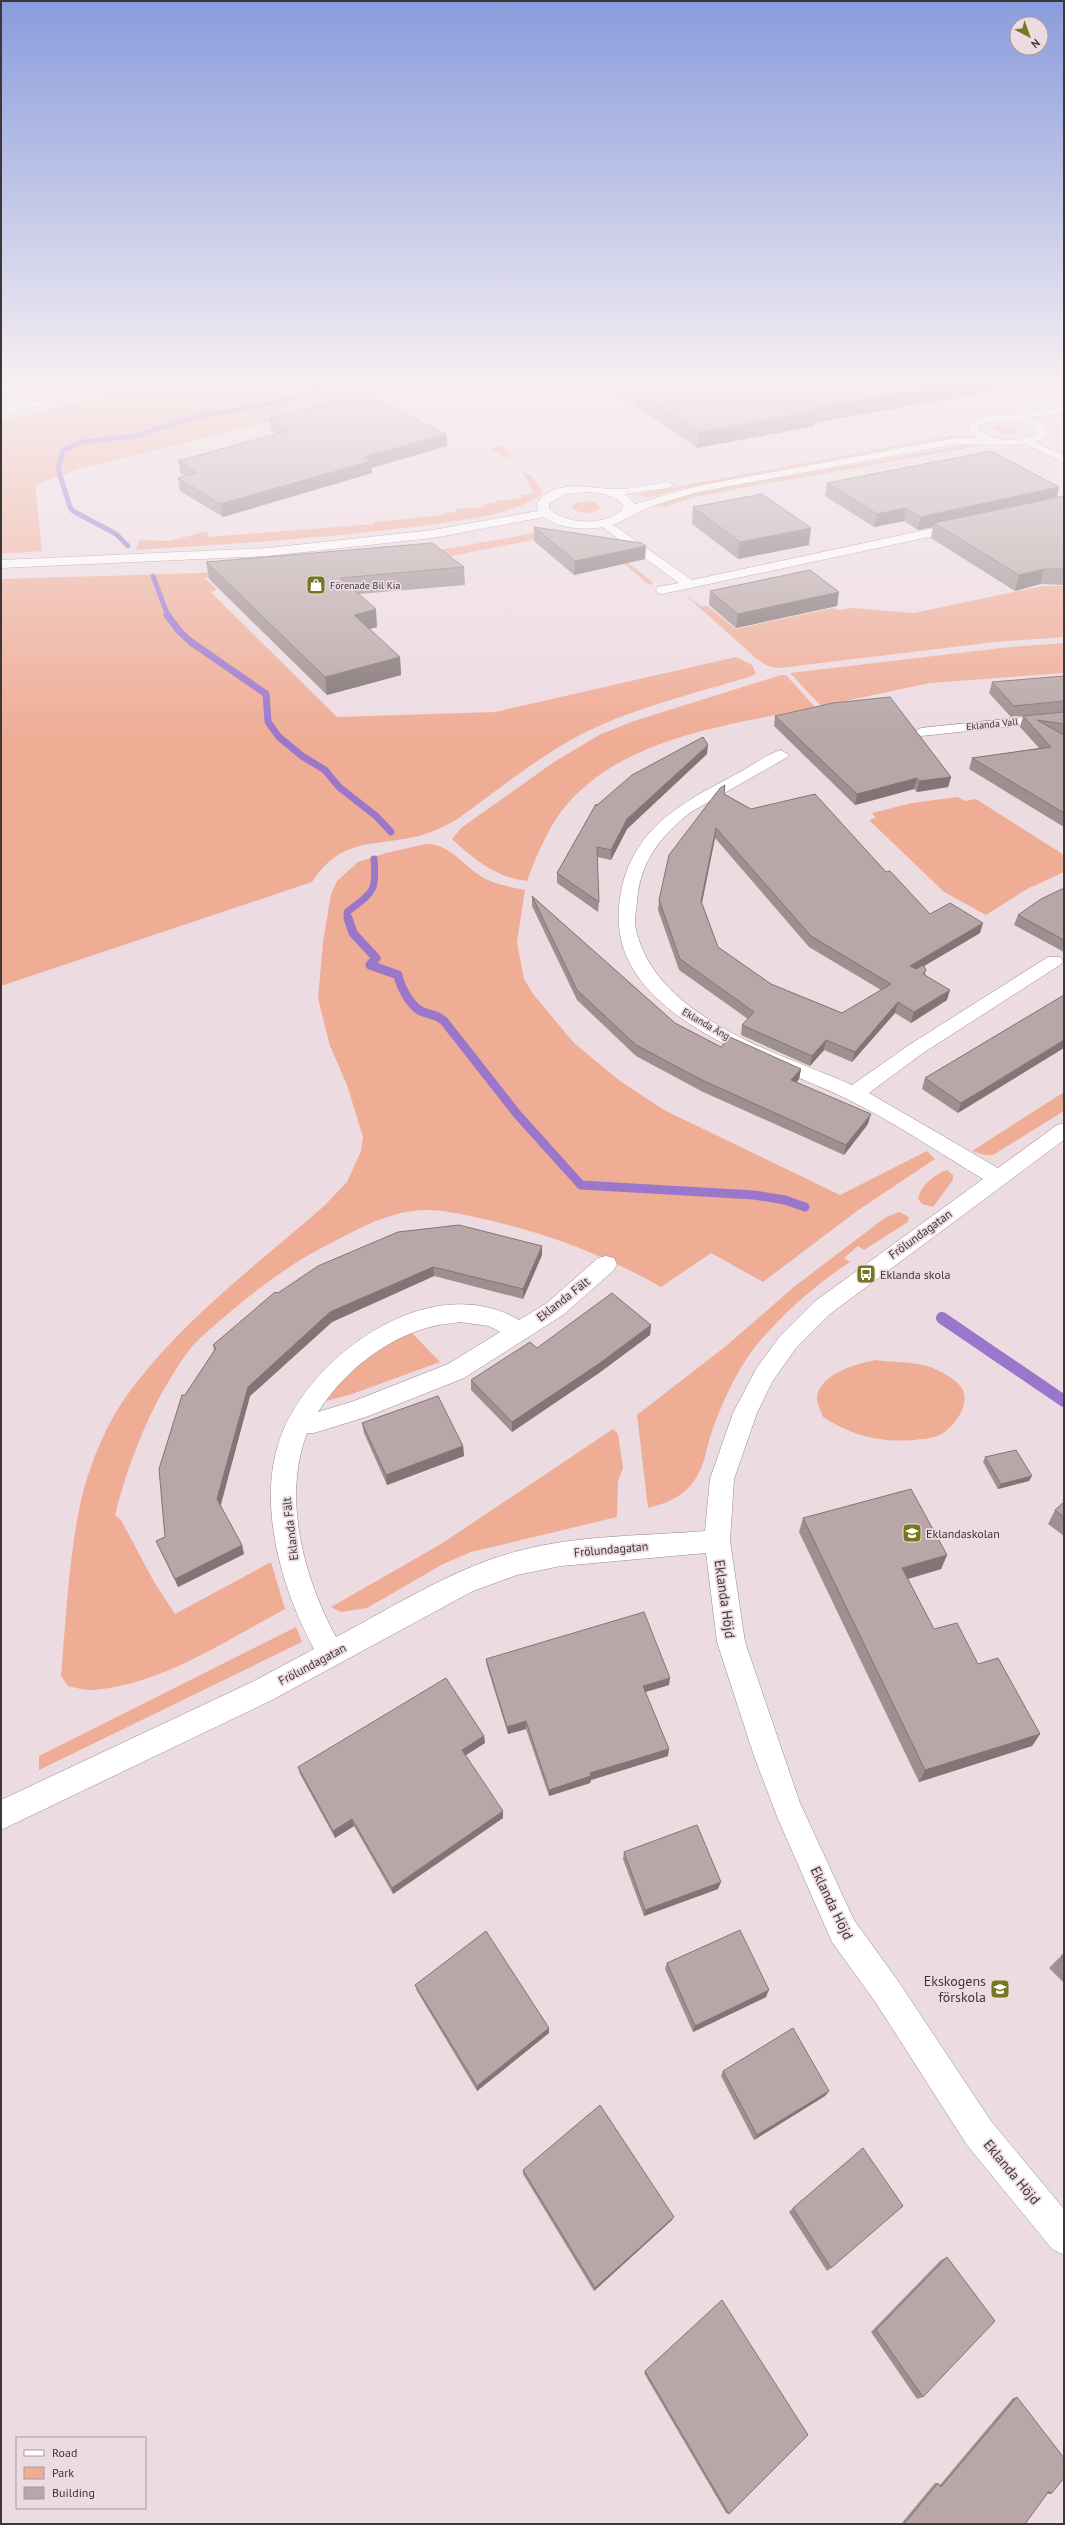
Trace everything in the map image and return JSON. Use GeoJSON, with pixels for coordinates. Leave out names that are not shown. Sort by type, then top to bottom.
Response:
{"type":"FeatureCollection","features":[{"type":"Feature","properties":{"kind":"main road"},"geometry":{"type":"LineString","coordinates":[[544,502],[543,503],[546,513]]}},
{"type":"Feature","properties":{"kind":"main road"},"geometry":{"type":"LineString","coordinates":[[627,502],[630,508],[628,511]]}},
{"type":"Feature","properties":{"kind":"main road"},"geometry":{"type":"LineString","coordinates":[[1,564],[268,552],[433,534],[546,513],[556,519],[570,523],[605,523],[620,518],[628,511],[650,502]]}},
{"type":"Feature","properties":{"kind":"main road"},"geometry":{"type":"LineString","coordinates":[[662,590],[978,522]]}},
{"type":"Feature","properties":{"kind":"main road"},"geometry":{"type":"LineString","coordinates":[[605,523],[689,584]]}},
{"type":"Feature","properties":{"kind":"main road","name":"Eklanda Vall"},"geometry":{"type":"LineString","coordinates":[[921,732],[1064,717]]}},
{"type":"Feature","properties":{"kind":"main road","name":"Eklanda Äng"},"geometry":{"type":"LineString","coordinates":[[781,755],[722,785],[684,809],[654,835],[644,848],[636,864],[628,896],[627,930],[632,946],[650,978],[662,993],[689,1016],[723,1035],[854,1094],[997,1177]]}},
{"type":"Feature","properties":{"kind":"main road"},"geometry":{"type":"LineString","coordinates":[[854,1094],[916,1049],[1054,961]]}},
{"type":"Feature","properties":{"kind":"main road","name":"Frölundagatan"},"geometry":{"type":"LineString","coordinates":[[1,1815],[248,1698],[464,1582],[517,1563],[561,1554],[717,1541],[722,1480],[732,1448],[745,1413],[764,1376],[788,1342],[822,1308],[997,1177],[1064,1130]]}},
{"type":"Feature","properties":{"kind":"main road","name":"Eklanda Fält"},"geometry":{"type":"LineString","coordinates":[[299,1422],[314,1423],[358,1410],[456,1371],[555,1309],[606,1264]]}},
{"type":"Feature","properties":{"kind":"main road","name":"Eklanda Fält"},"geometry":{"type":"LineString","coordinates":[[331,1654],[309,1612],[291,1553],[285,1486],[290,1444],[299,1422],[330,1375],[372,1341],[399,1329],[426,1319],[451,1314],[470,1313],[503,1322],[519,1332]]}},
{"type":"Feature","properties":{"kind":"main road","name":"Eklanda Höjd"},"geometry":{"type":"LineString","coordinates":[[717,1541],[731,1642],[786,1802],[843,1931],[887,1992],[925,2054],[979,2133],[1064,2237]]}},
{"type":"Feature","properties":{"kind":"green space"},"geometry":{"type":"Polygon","coordinates":[[[1,502],[37,502],[42,551],[1,554],[1,502]]]}},
{"type":"Feature","properties":{"kind":"green space"},"geometry":{"type":"Polygon","coordinates":[[[496,502],[528,502],[518,507],[472,518],[354,534],[135,550],[140,540],[170,541],[207,531],[209,537],[374,524],[373,522],[444,515],[443,513],[457,512],[456,509],[484,507],[484,504],[497,503],[496,502]]]}},
{"type":"Feature","properties":{"kind":"green space"},"geometry":{"type":"Polygon","coordinates":[[[592,502],[597,503],[600,508],[590,513],[578,512],[572,508],[573,504],[592,502]]]}},
{"type":"Feature","properties":{"kind":"green space"},"geometry":{"type":"Polygon","coordinates":[[[667,502],[679,502],[664,507],[656,506],[667,502]]]}},
{"type":"Feature","properties":{"kind":"green space"},"geometry":{"type":"Polygon","coordinates":[[[539,532],[592,541],[609,547],[653,583],[651,585],[647,583],[609,551],[533,540],[431,560],[205,578],[217,590],[211,592],[337,717],[495,712],[736,657],[752,665],[756,673],[752,676],[622,716],[582,734],[549,753],[456,820],[420,836],[369,844],[345,851],[323,868],[312,882],[1,986],[1,579],[207,573],[289,568],[409,554],[539,532]]]}},
{"type":"Feature","properties":{"kind":"green space"},"geometry":{"type":"Polygon","coordinates":[[[1042,586],[1064,586],[1064,637],[995,642],[779,668],[768,666],[757,659],[683,593],[702,607],[707,606],[736,629],[833,608],[838,610],[853,608],[914,613],[1042,586]]]}},
{"type":"Feature","properties":{"kind":"green space"},"geometry":{"type":"Polygon","coordinates":[[[1064,643],[1064,673],[930,683],[821,706],[790,673],[1010,647],[1064,643]]]}},
{"type":"Feature","properties":{"kind":"green space"},"geometry":{"type":"Polygon","coordinates":[[[781,675],[786,675],[815,707],[716,727],[683,736],[651,747],[621,762],[593,780],[568,803],[544,840],[527,881],[505,876],[486,866],[452,839],[461,828],[554,762],[601,734],[634,721],[781,675]]]}},
{"type":"Feature","properties":{"kind":"green space"},"geometry":{"type":"Polygon","coordinates":[[[957,797],[966,801],[976,799],[1064,855],[1064,872],[1027,889],[986,915],[944,892],[869,820],[876,818],[872,813],[912,803],[957,797]]]}},
{"type":"Feature","properties":{"kind":"green space"},"geometry":{"type":"Polygon","coordinates":[[[426,844],[435,845],[451,852],[471,869],[490,881],[525,890],[517,942],[524,979],[533,994],[574,1043],[620,1081],[664,1110],[840,1195],[927,1151],[935,1159],[857,1211],[763,1282],[711,1253],[661,1287],[621,1266],[581,1248],[539,1234],[471,1216],[429,1210],[417,1210],[392,1215],[357,1230],[307,1256],[267,1283],[241,1303],[196,1342],[187,1353],[174,1372],[153,1410],[135,1451],[115,1515],[121,1520],[153,1580],[175,1614],[271,1562],[285,1609],[192,1660],[143,1680],[92,1690],[68,1686],[61,1676],[75,1531],[88,1476],[108,1426],[137,1382],[157,1357],[179,1334],[226,1290],[324,1206],[347,1182],[361,1151],[363,1137],[347,1085],[330,1046],[318,998],[323,942],[331,894],[337,881],[358,862],[386,853],[426,844]]]}},
{"type":"Feature","properties":{"kind":"green space"},"geometry":{"type":"Polygon","coordinates":[[[1064,1092],[1064,1111],[993,1155],[984,1155],[972,1151],[1064,1092]]]}},
{"type":"Feature","properties":{"kind":"green space"},"geometry":{"type":"Polygon","coordinates":[[[947,1170],[953,1175],[953,1180],[933,1207],[922,1204],[918,1199],[919,1194],[925,1185],[938,1174],[947,1170]]]}},
{"type":"Feature","properties":{"kind":"green space"},"geometry":{"type":"Polygon","coordinates":[[[899,1212],[909,1217],[908,1222],[864,1250],[858,1246],[844,1258],[850,1262],[824,1280],[776,1323],[765,1335],[748,1356],[736,1376],[713,1428],[702,1466],[695,1480],[686,1491],[676,1498],[648,1508],[637,1415],[726,1346],[795,1286],[886,1217],[899,1212]]]}},
{"type":"Feature","properties":{"kind":"green space"},"geometry":{"type":"Polygon","coordinates":[[[410,1331],[440,1362],[352,1394],[327,1401],[326,1396],[361,1359],[410,1331]]]}},
{"type":"Feature","properties":{"kind":"green space"},"geometry":{"type":"Polygon","coordinates":[[[876,1360],[912,1363],[926,1366],[941,1372],[954,1380],[961,1386],[965,1396],[962,1409],[955,1422],[940,1435],[926,1439],[901,1441],[877,1439],[855,1433],[844,1429],[823,1417],[818,1404],[817,1396],[820,1388],[826,1381],[850,1367],[876,1360]]]}},
{"type":"Feature","properties":{"kind":"green space"},"geometry":{"type":"Polygon","coordinates":[[[613,1429],[618,1434],[623,1468],[618,1481],[617,1517],[471,1552],[443,1564],[367,1608],[341,1612],[331,1607],[441,1544],[613,1429]]]}},
{"type":"Feature","properties":{"kind":"green space"},"geometry":{"type":"Polygon","coordinates":[[[296,1627],[302,1642],[39,1770],[39,1756],[296,1627]]]}},
{"type":"Feature","properties":{"kind":"building"},"geometry":{"type":"Polygon","coordinates":[[[217,502],[228,502],[220,504],[217,502]]]}},
{"type":"Feature","properties":{"kind":"building"},"geometry":{"type":"Polygon","coordinates":[[[720,502],[773,502],[811,528],[740,542],[693,507],[720,502]]]}},
{"type":"Feature","properties":{"kind":"building"},"geometry":{"type":"Polygon","coordinates":[[[857,502],[990,502],[920,517],[906,508],[877,514],[857,502]]]}},
{"type":"Feature","properties":{"kind":"building"},"geometry":{"type":"Polygon","coordinates":[[[1036,502],[1064,502],[1064,569],[1044,569],[1019,575],[934,523],[1036,502]]]}},
{"type":"Feature","properties":{"kind":"building"},"geometry":{"type":"Polygon","coordinates":[[[534,527],[641,543],[646,546],[575,561],[534,527]]]}},
{"type":"Feature","properties":{"kind":"building"},"geometry":{"type":"Polygon","coordinates":[[[432,543],[464,567],[340,578],[376,609],[354,615],[400,657],[325,677],[206,562],[432,543]]]}},
{"type":"Feature","properties":{"kind":"building"},"geometry":{"type":"Polygon","coordinates":[[[810,570],[839,592],[738,614],[710,591],[810,570]]]}},
{"type":"Feature","properties":{"kind":"building"},"geometry":{"type":"Polygon","coordinates":[[[1064,676],[1064,701],[1014,706],[992,682],[1064,676]]]}},
{"type":"Feature","properties":{"kind":"building"},"geometry":{"type":"Polygon","coordinates":[[[890,697],[951,777],[919,781],[917,778],[857,794],[775,716],[833,703],[890,697]]]}},
{"type":"Feature","properties":{"kind":"building"},"geometry":{"type":"Polygon","coordinates":[[[1064,712],[1064,724],[1037,720],[1064,735],[1064,813],[972,758],[1051,747],[1023,716],[1064,712]]]}},
{"type":"Feature","properties":{"kind":"building"},"geometry":{"type":"Polygon","coordinates":[[[703,737],[708,745],[627,819],[611,850],[597,847],[599,902],[557,873],[596,804],[596,806],[632,775],[703,737]]]}},
{"type":"Feature","properties":{"kind":"building"},"geometry":{"type":"Polygon","coordinates":[[[725,785],[724,794],[751,809],[815,794],[886,872],[890,871],[930,914],[950,903],[983,923],[910,966],[916,969],[923,965],[926,970],[923,974],[950,990],[914,1012],[898,1002],[855,1052],[826,1040],[812,1056],[742,1025],[754,1012],[680,959],[659,900],[669,855],[720,788],[725,785]],[[716,828],[701,901],[718,947],[771,984],[842,1013],[891,984],[811,936],[716,828]]]}},
{"type":"Feature","properties":{"kind":"building"},"geometry":{"type":"Polygon","coordinates":[[[1064,888],[1064,940],[1018,915],[1041,899],[1064,888]]]}},
{"type":"Feature","properties":{"kind":"building"},"geometry":{"type":"Polygon","coordinates":[[[532,896],[675,1023],[721,1047],[730,1037],[801,1069],[791,1080],[871,1114],[846,1145],[704,1081],[636,1045],[577,990],[532,896]]]}},
{"type":"Feature","properties":{"kind":"building"},"geometry":{"type":"Polygon","coordinates":[[[1064,995],[1064,1040],[961,1103],[925,1078],[1064,995]]]}},
{"type":"Feature","properties":{"kind":"building"},"geometry":{"type":"Polygon","coordinates":[[[459,1225],[542,1246],[523,1289],[433,1267],[330,1312],[248,1387],[217,1499],[242,1545],[175,1579],[156,1541],[165,1537],[159,1469],[182,1395],[185,1395],[216,1348],[213,1345],[275,1292],[278,1293],[318,1266],[398,1232],[459,1225]]]}},
{"type":"Feature","properties":{"kind":"building"},"geometry":{"type":"Polygon","coordinates":[[[612,1293],[651,1325],[600,1363],[512,1422],[471,1380],[530,1342],[537,1348],[612,1293]]]}},
{"type":"Feature","properties":{"kind":"building"},"geometry":{"type":"Polygon","coordinates":[[[438,1396],[463,1446],[386,1475],[362,1423],[438,1396]]]}},
{"type":"Feature","properties":{"kind":"building"},"geometry":{"type":"Polygon","coordinates":[[[1016,1450],[1032,1476],[1001,1484],[985,1457],[1016,1450]]]}},
{"type":"Feature","properties":{"kind":"building"},"geometry":{"type":"Polygon","coordinates":[[[911,1489],[947,1555],[902,1568],[934,1629],[957,1623],[978,1664],[998,1658],[1040,1734],[925,1770],[803,1518],[911,1489]]]}},
{"type":"Feature","properties":{"kind":"building"},"geometry":{"type":"Polygon","coordinates":[[[1064,1502],[1064,1517],[1055,1510],[1064,1502]]]}},
{"type":"Feature","properties":{"kind":"building"},"geometry":{"type":"Polygon","coordinates":[[[644,1612],[670,1678],[643,1686],[669,1749],[590,1773],[591,1776],[549,1790],[526,1721],[507,1727],[486,1659],[644,1612]]]}},
{"type":"Feature","properties":{"kind":"building"},"geometry":{"type":"Polygon","coordinates":[[[446,1678],[484,1736],[462,1750],[503,1811],[392,1888],[352,1819],[333,1831],[298,1767],[446,1678]]]}},
{"type":"Feature","properties":{"kind":"building"},"geometry":{"type":"Polygon","coordinates":[[[697,1825],[721,1882],[645,1910],[624,1852],[697,1825]]]}},
{"type":"Feature","properties":{"kind":"building"},"geometry":{"type":"Polygon","coordinates":[[[740,1930],[769,1990],[695,2026],[667,1963],[740,1930]]]}},
{"type":"Feature","properties":{"kind":"building"},"geometry":{"type":"Polygon","coordinates":[[[486,1931],[549,2028],[477,2086],[415,1985],[486,1931]]]}},
{"type":"Feature","properties":{"kind":"building"},"geometry":{"type":"Polygon","coordinates":[[[793,2028],[829,2091],[757,2135],[723,2071],[793,2028]]]}},
{"type":"Feature","properties":{"kind":"building"},"geometry":{"type":"Polygon","coordinates":[[[600,2105],[674,2217],[595,2288],[523,2170],[600,2105]]]}},
{"type":"Feature","properties":{"kind":"building"},"geometry":{"type":"Polygon","coordinates":[[[863,2148],[903,2206],[831,2268],[793,2208],[863,2148]]]}},
{"type":"Feature","properties":{"kind":"building"},"geometry":{"type":"Polygon","coordinates":[[[947,2257],[995,2321],[923,2397],[876,2330],[947,2257]]]}},
{"type":"Feature","properties":{"kind":"building"},"geometry":{"type":"Polygon","coordinates":[[[722,2300],[808,2435],[729,2514],[645,2371],[722,2300]]]}},
{"type":"Feature","properties":{"kind":"building"},"geometry":{"type":"Polygon","coordinates":[[[1017,2397],[1064,2458],[1064,2478],[1051,2494],[1049,2491],[1025,2524],[904,2524],[938,2483],[941,2487],[1017,2397]]]}},
{"type":"Feature","properties":{"kind":"waterway"},"geometry":{"type":"LineString","coordinates":[[68,502],[73,511],[116,534],[128,546]]}},
{"type":"Feature","properties":{"kind":"waterway"},"geometry":{"type":"LineString","coordinates":[[153,576],[168,616]]}},
{"type":"Feature","properties":{"kind":"waterway"},"geometry":{"type":"LineString","coordinates":[[167,615],[180,632],[191,642],[266,694],[268,722],[279,737],[302,756],[325,770],[339,787],[376,816],[391,832]]}},
{"type":"Feature","properties":{"kind":"waterway"},"geometry":{"type":"LineString","coordinates":[[348,919],[347,912],[363,900],[374,885],[374,859]]}},
{"type":"Feature","properties":{"kind":"waterway"},"geometry":{"type":"LineString","coordinates":[[348,918],[353,933],[376,958],[370,965],[398,975],[406,994],[415,1007],[422,1012],[437,1016],[444,1021],[517,1114],[581,1185],[754,1195],[785,1200],[805,1207]]}},
{"type":"Feature","properties":{"kind":"waterway"},"geometry":{"type":"LineString","coordinates":[[942,1318],[1064,1401]]}},
{"type":"Feature","properties":{"kind":"place","name":"Förenade Bil Kia"},"geometry":{"type":"Point","coordinates":[316,585]}},
{"type":"Feature","properties":{"kind":"place","name":"Eklanda skola"},"geometry":{"type":"Point","coordinates":[866,1274]}},
{"type":"Feature","properties":{"kind":"place","name":"Eklandaskolan"},"geometry":{"type":"Point","coordinates":[912,1533]}},
{"type":"Feature","properties":{"kind":"place","name":"Ekskogens förskola"},"geometry":{"type":"Point","coordinates":[1000,1989]}}]}
